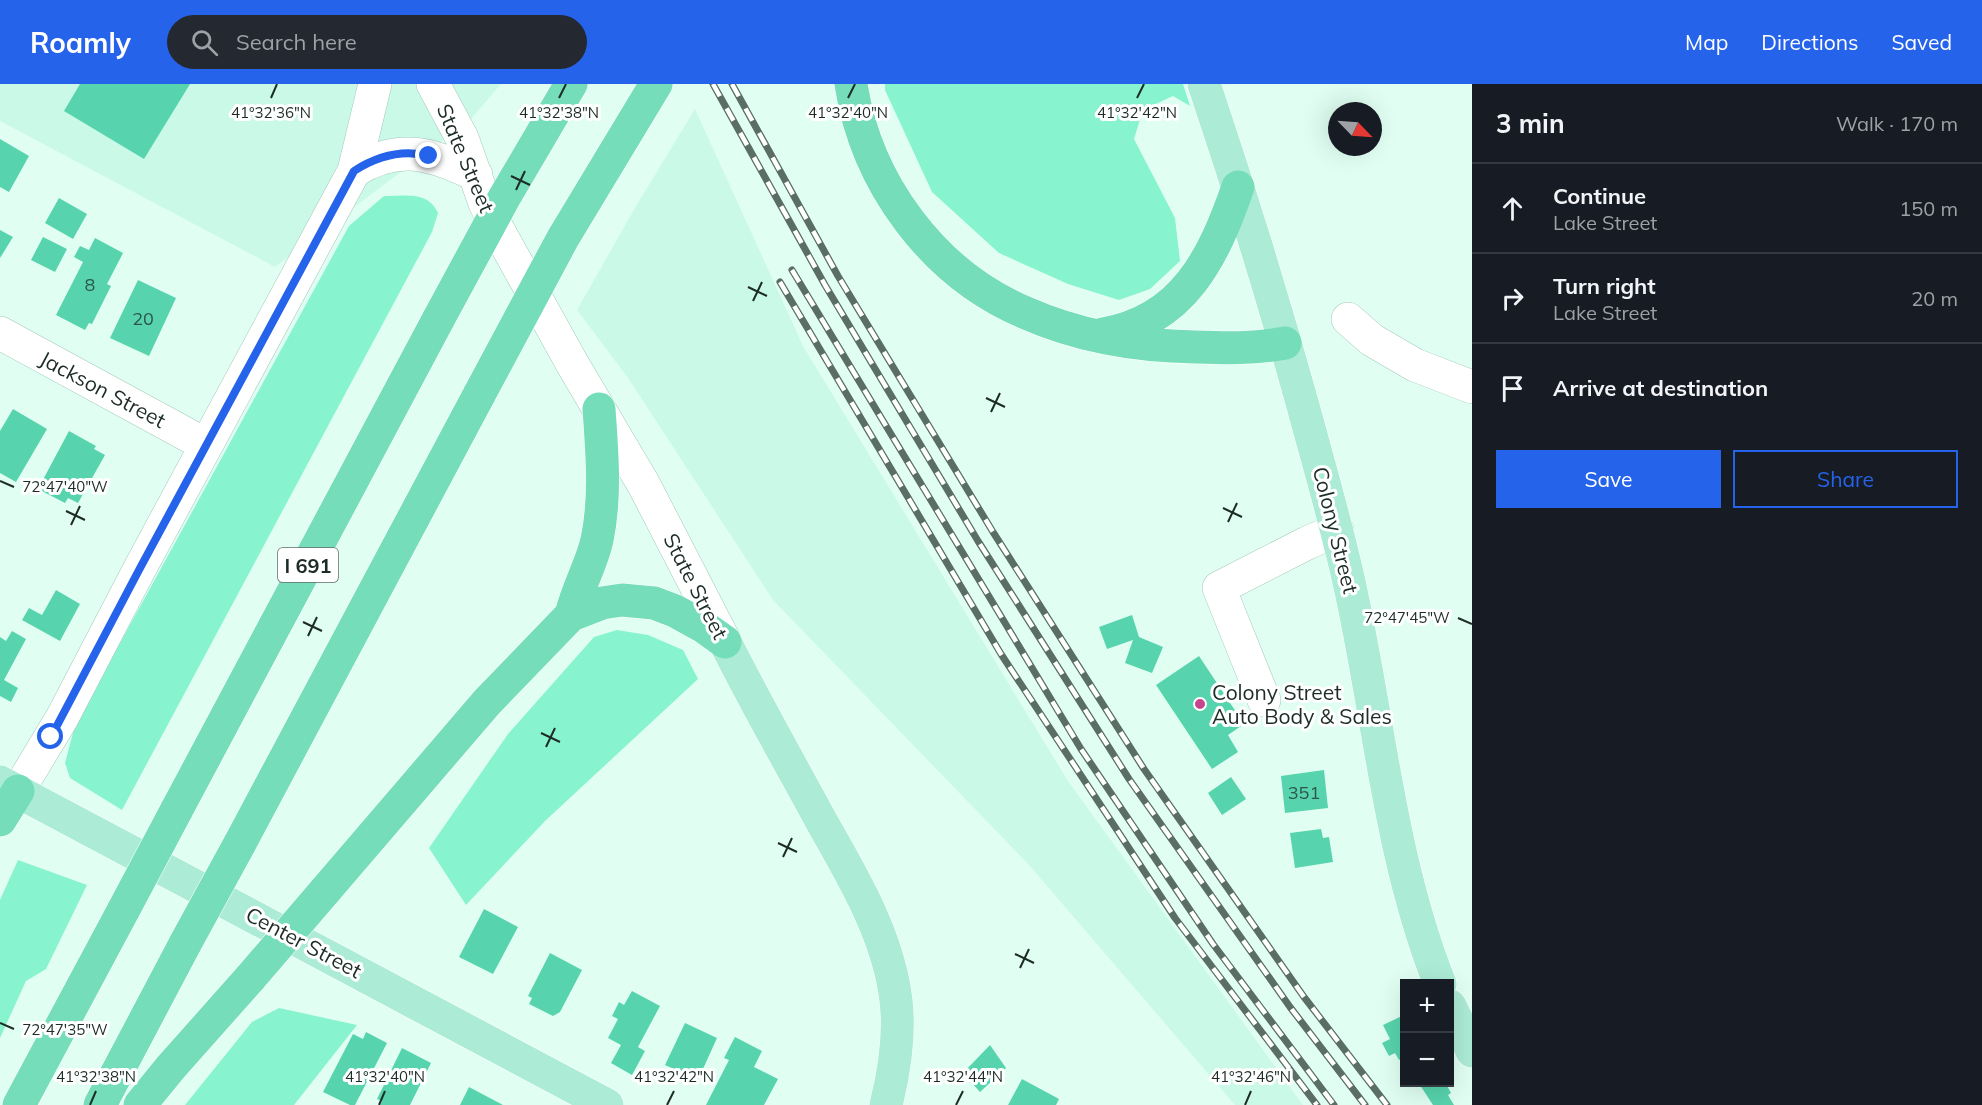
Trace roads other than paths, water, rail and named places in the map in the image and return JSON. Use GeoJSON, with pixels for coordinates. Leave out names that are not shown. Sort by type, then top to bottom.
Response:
{"type":"FeatureCollection","features":[{"type":"Feature","properties":{"kind":"highway","name":"I 691"},"geometry":{"type":"LineString","coordinates":[[19,1105],[439,318],[504,198],[571,84]]}},
{"type":"Feature","properties":{"kind":"highway"},"geometry":{"type":"LineString","coordinates":[[99,1105],[574,218],[656,84]]}},
{"type":"Feature","properties":{"kind":"highway"},"geometry":{"type":"LineString","coordinates":[[851,84],[863,134],[879,173],[910,222],[941,256],[978,286],[1014,308],[1052,323],[1127,342],[1179,347],[1252,348],[1285,343]]}},
{"type":"Feature","properties":{"kind":"highway"},"geometry":{"type":"LineString","coordinates":[[1098,335],[1122,330],[1144,321],[1186,291],[1215,243],[1238,187]]}},
{"type":"Feature","properties":{"kind":"highway"},"geometry":{"type":"LineString","coordinates":[[140,1105],[171,1066],[251,977],[487,702],[570,615],[592,558],[600,524],[602,476],[599,409]]}},
{"type":"Feature","properties":{"kind":"highway"},"geometry":{"type":"LineString","coordinates":[[570,615],[613,601],[630,599],[654,603],[694,622],[725,642]]}},
{"type":"Feature","properties":{"kind":"highway"},"geometry":{"type":"LineString","coordinates":[[0,820],[9,787]]}},
{"type":"Feature","properties":{"kind":"main road","name":"Colony Street"},"geometry":{"type":"LineString","coordinates":[[1204,84],[1285,343],[1337,531],[1354,605],[1405,872],[1421,932],[1438,979]]}},
{"type":"Feature","properties":{"kind":"main road","name":"State Street"},"geometry":{"type":"LineString","coordinates":[[725,642],[845,864],[869,914],[887,960],[895,991],[897,1024],[895,1061],[886,1105]]}},
{"type":"Feature","properties":{"kind":"main road","name":"Center Street"},"geometry":{"type":"LineString","coordinates":[[9,787],[607,1105]]}},
{"type":"Feature","properties":{"kind":"main road"},"geometry":{"type":"LineString","coordinates":[[1454,1016],[1472,1051]]}},
{"type":"Feature","properties":{"kind":"street"},"geometry":{"type":"LineString","coordinates":[[9,787],[62,718],[354,171],[375,84]]}},
{"type":"Feature","properties":{"kind":"street","name":"State Street"},"geometry":{"type":"LineString","coordinates":[[433,84],[462,138],[497,228],[644,485],[725,642]]}},
{"type":"Feature","properties":{"kind":"street"},"geometry":{"type":"LineString","coordinates":[[354,171],[377,159],[407,153],[438,158],[476,175]]}},
{"type":"Feature","properties":{"kind":"street"},"geometry":{"type":"LineString","coordinates":[[1348,319],[1372,340],[1415,365],[1472,387]]}},
{"type":"Feature","properties":{"kind":"street","name":"Jackson Street"},"geometry":{"type":"LineString","coordinates":[[0,333],[206,445]]}},
{"type":"Feature","properties":{"kind":"street"},"geometry":{"type":"LineString","coordinates":[[1264,700],[1219,588],[1307,543],[1337,531]]}},
{"type":"Feature","properties":{"kind":"railway"},"geometry":{"type":"LineString","coordinates":[[713,84],[825,285],[978,541],[1129,779],[1290,1007],[1365,1105]]}},
{"type":"Feature","properties":{"kind":"railway"},"geometry":{"type":"LineString","coordinates":[[732,84],[838,276],[993,532],[1144,769],[1304,997],[1387,1105]]}},
{"type":"Feature","properties":{"kind":"railway"},"geometry":{"type":"LineString","coordinates":[[792,270],[1081,749],[1213,944],[1334,1105]]}},
{"type":"Feature","properties":{"kind":"railway"},"geometry":{"type":"LineString","coordinates":[[780,282],[1001,654],[1175,918],[1317,1105]]}},
{"type":"Feature","properties":{"kind":"place","name":"Colony Street Auto Body & Sales"},"geometry":{"type":"Point","coordinates":[1200,704]}}]}
